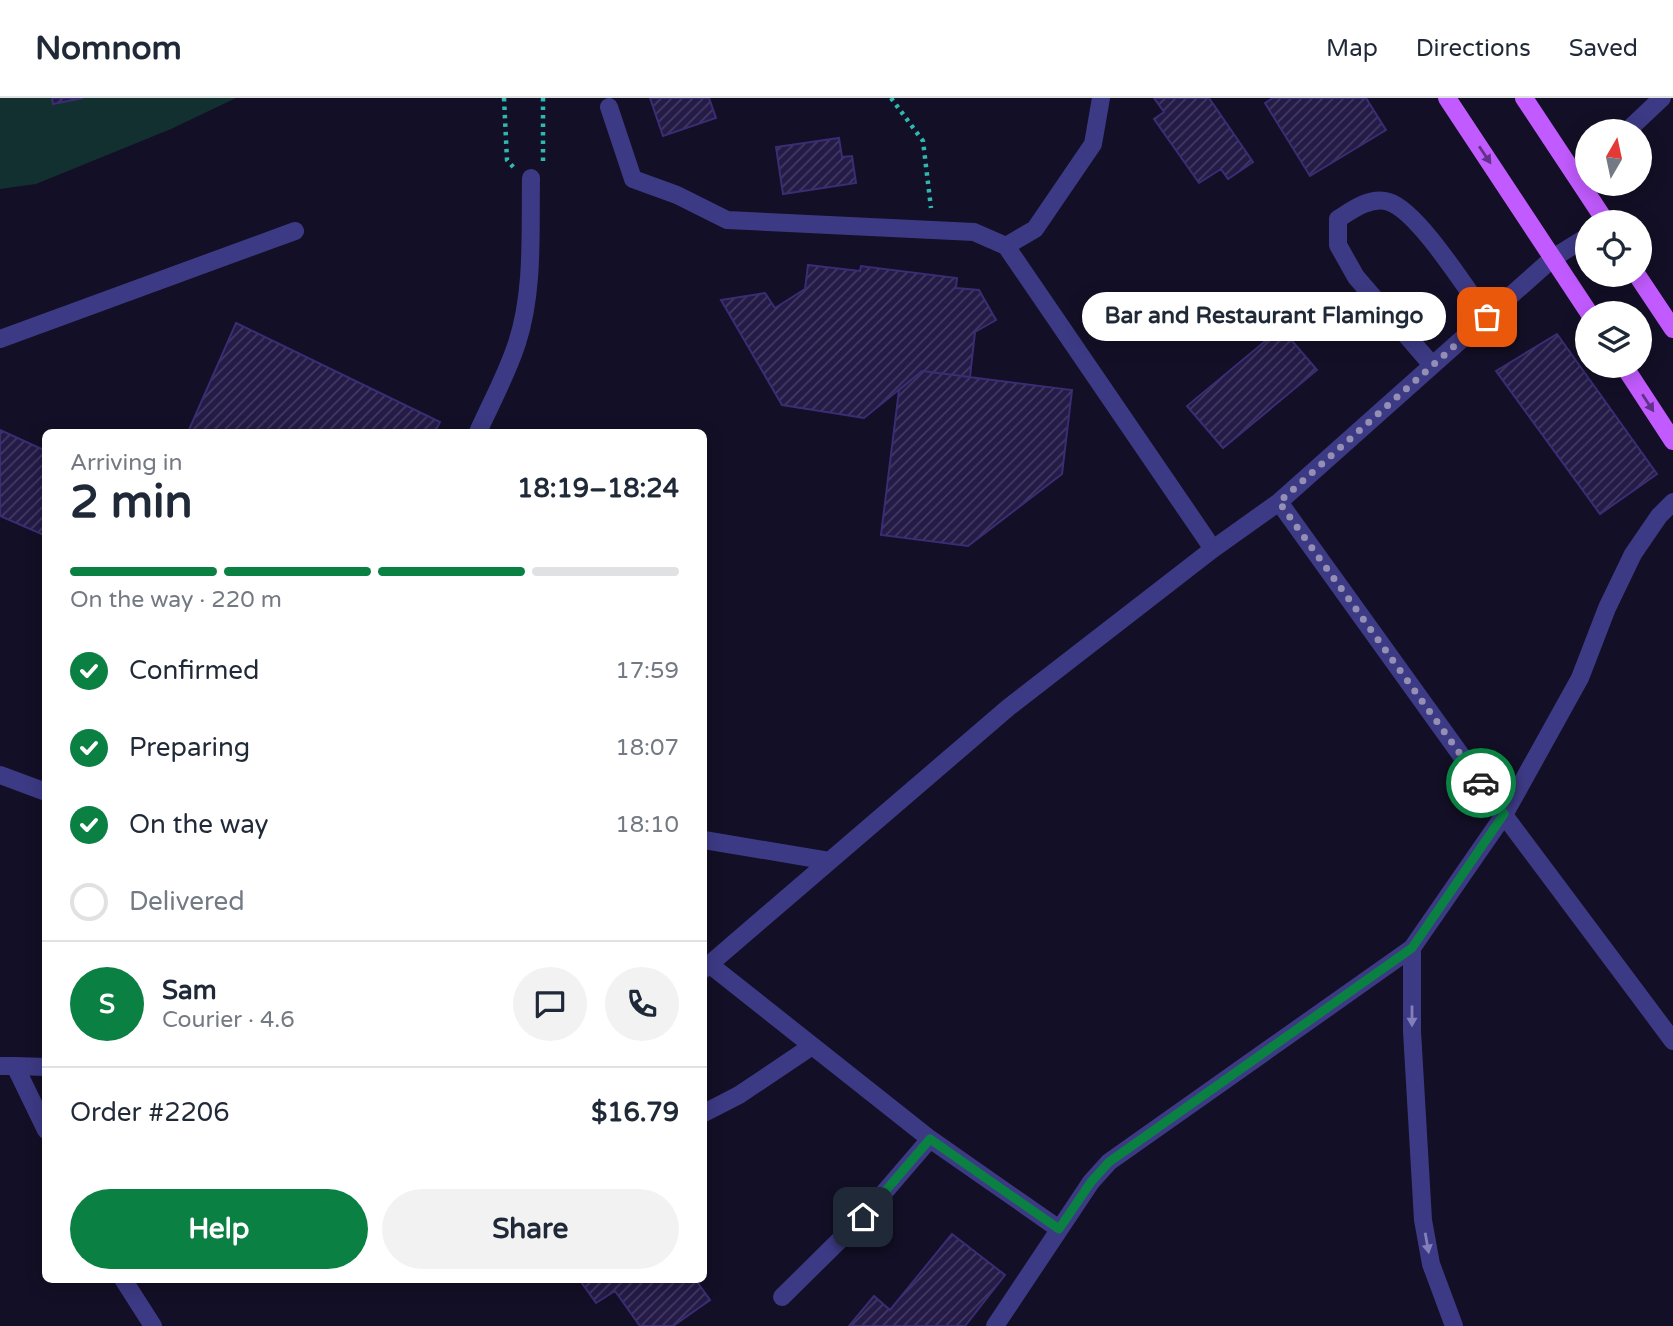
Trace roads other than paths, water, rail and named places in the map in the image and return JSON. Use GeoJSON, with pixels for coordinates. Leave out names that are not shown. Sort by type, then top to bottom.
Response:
{"type":"FeatureCollection","features":[{"type":"Feature","properties":{"kind":"main road"},"geometry":{"type":"LineString","coordinates":[[1447,98],[1581,301]]}},
{"type":"Feature","properties":{"kind":"main road"},"geometry":{"type":"LineString","coordinates":[[1524,98],[1575,163]]}},
{"type":"Feature","properties":{"kind":"main road"},"geometry":{"type":"LineString","coordinates":[[1645,287],[1673,330]]}},
{"type":"Feature","properties":{"kind":"main road"},"geometry":{"type":"LineString","coordinates":[[1632,378],[1673,441]]}},
{"type":"Feature","properties":{"kind":"street"},"geometry":{"type":"LineString","coordinates":[[1006,246],[1035,229],[1093,144],[1101,98]]}},
{"type":"Feature","properties":{"kind":"street"},"geometry":{"type":"LineString","coordinates":[[1639,119],[1661,98]]}},
{"type":"Feature","properties":{"kind":"street"},"geometry":{"type":"LineString","coordinates":[[609,107],[633,179],[677,195],[727,220],[935,228],[974,232],[1006,246],[1213,549]]}},
{"type":"Feature","properties":{"kind":"street"},"geometry":{"type":"LineString","coordinates":[[479,429],[517,343],[525,306],[529,270],[531,178]]}},
{"type":"Feature","properties":{"kind":"street"},"geometry":{"type":"LineString","coordinates":[[1433,365],[1356,276],[1338,245],[1338,219],[1371,202],[1388,201],[1413,217],[1487,317]]}},
{"type":"Feature","properties":{"kind":"street"},"geometry":{"type":"LineString","coordinates":[[0,339],[295,231]]}},
{"type":"Feature","properties":{"kind":"street"},"geometry":{"type":"LineString","coordinates":[[707,965],[1009,707],[1213,549],[1279,502],[1553,258],[1575,244]]}},
{"type":"Feature","properties":{"kind":"street"},"geometry":{"type":"LineString","coordinates":[[1279,502],[1504,814],[1673,1041]]}},
{"type":"Feature","properties":{"kind":"street"},"geometry":{"type":"LineString","coordinates":[[995,1326],[1091,1182],[1109,1162],[1412,948],[1504,814],[1580,678],[1607,608],[1633,554],[1659,516],[1673,502]]}},
{"type":"Feature","properties":{"kind":"street"},"geometry":{"type":"LineString","coordinates":[[0,775],[42,791]]}},
{"type":"Feature","properties":{"kind":"street"},"geometry":{"type":"LineString","coordinates":[[707,841],[829,861]]}},
{"type":"Feature","properties":{"kind":"street"},"geometry":{"type":"LineString","coordinates":[[1412,948],[1412,1031],[1423,1220],[1431,1265],[1454,1326]]}},
{"type":"Feature","properties":{"kind":"street"},"geometry":{"type":"LineString","coordinates":[[707,967],[812,1045],[930,1139],[1059,1229]]}},
{"type":"Feature","properties":{"kind":"street"},"geometry":{"type":"LineString","coordinates":[[707,1111],[739,1095],[812,1045]]}},
{"type":"Feature","properties":{"kind":"street"},"geometry":{"type":"LineString","coordinates":[[8,1066],[42,1067]]}},
{"type":"Feature","properties":{"kind":"street"},"geometry":{"type":"LineString","coordinates":[[8,1066],[42,1123]]}},
{"type":"Feature","properties":{"kind":"street"},"geometry":{"type":"LineString","coordinates":[[782,1297],[863,1217],[930,1139]]}},
{"type":"Feature","properties":{"kind":"street"},"geometry":{"type":"LineString","coordinates":[[126,1283],[153,1326]]}},
{"type":"Feature","properties":{"kind":"place","name":"Bar and Restaurant Flamingo"},"geometry":{"type":"Point","coordinates":[1487,317]}}]}
